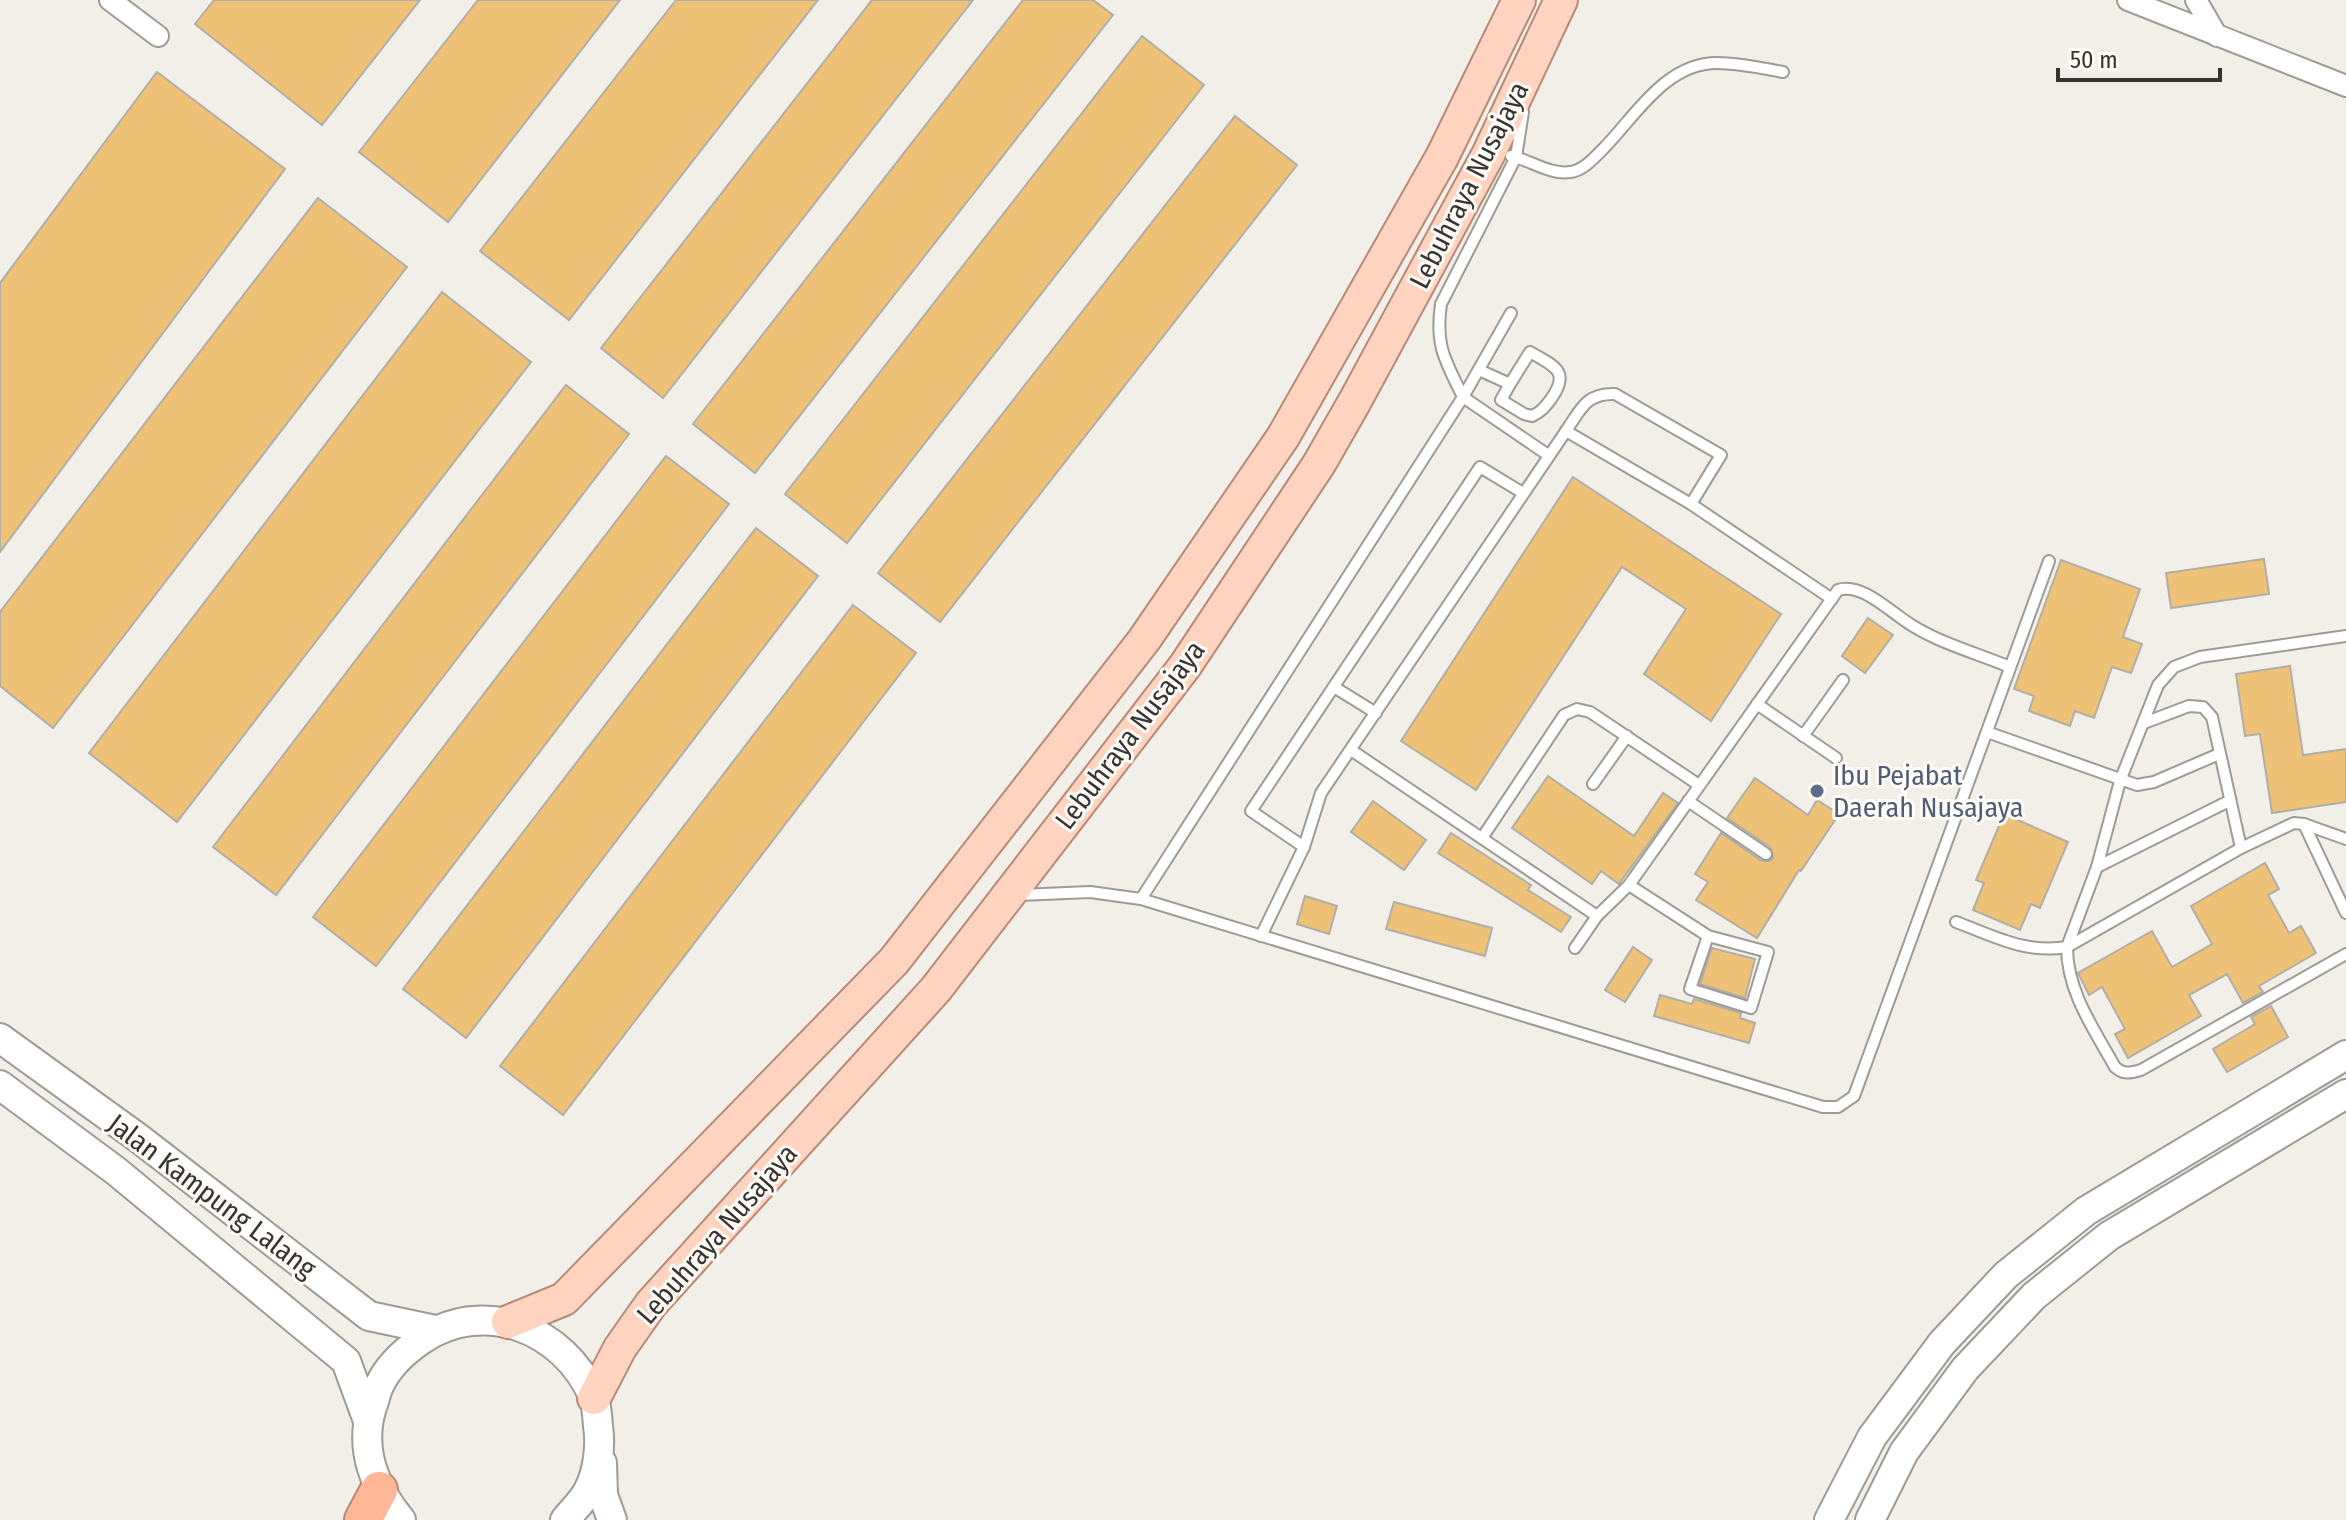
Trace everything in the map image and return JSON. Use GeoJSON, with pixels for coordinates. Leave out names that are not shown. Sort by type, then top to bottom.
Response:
{"type":"FeatureCollection","features":[{"type":"Feature","properties":{"kind":"main road","name":"Lebuhraya Nusajaya"},"geometry":{"type":"LineString","coordinates":[[508,1322],[564,1299],[894,961],[1144,640],[1283,437],[1442,157],[1519,0]]}},
{"type":"Feature","properties":{"kind":"main road","name":"Lebuhraya Nusajaya"},"geometry":{"type":"LineString","coordinates":[[594,1398],[620,1348],[651,1304],[936,989],[1185,666],[1319,464],[1502,155],[1529,70],[1561,0]]}},
{"type":"Feature","properties":{"kind":"main road","name":"Jalan Kampung Lalang"},"geometry":{"type":"LineString","coordinates":[[0,1038],[137,1137],[369,1316],[435,1330]]}},
{"type":"Feature","properties":{"kind":"main road"},"geometry":{"type":"LineString","coordinates":[[1829,1520],[1872,1437],[1942,1343],[2006,1275],[2086,1211],[2346,1055]]}},
{"type":"Feature","properties":{"kind":"main road","name":"Jalan Kampung Lalang"},"geometry":{"type":"LineString","coordinates":[[0,1085],[116,1171],[346,1361],[368,1421]]}},
{"type":"Feature","properties":{"kind":"main road"},"geometry":{"type":"LineString","coordinates":[[1870,1520],[1904,1452],[1930,1416],[1965,1369],[2034,1296],[2109,1236],[2346,1094]]}},
{"type":"Feature","properties":{"kind":"main road"},"geometry":{"type":"LineString","coordinates":[[401,1520],[371,1505],[368,1421],[380,1383],[403,1352],[435,1330],[471,1320],[508,1322],[545,1337],[575,1363],[594,1398],[601,1446],[603,1495],[612,1520]]}},
{"type":"Feature","properties":{"kind":"main road"},"geometry":{"type":"LineString","coordinates":[[565,1520],[588,1491],[601,1446]]}},
{"type":"Feature","properties":{"kind":"street"},"geometry":{"type":"LineString","coordinates":[[110,0],[158,36]]}},
{"type":"Feature","properties":{"kind":"street"},"geometry":{"type":"LineString","coordinates":[[2196,0],[2217,36]]}},
{"type":"Feature","properties":{"kind":"street"},"geometry":{"type":"LineString","coordinates":[[2139,2],[2346,86]]}},
{"type":"Feature","properties":{"kind":"lane"},"geometry":{"type":"LineString","coordinates":[[1548,455],[1463,397],[1441,350],[1438,328],[1441,304],[1502,155],[1548,169],[1570,172],[1589,163],[1663,82],[1690,67],[1714,62],[1783,72]]}},
{"type":"Feature","properties":{"kind":"lane"},"geometry":{"type":"LineString","coordinates":[[1141,899],[1463,397],[1511,313]]}},
{"type":"Feature","properties":{"kind":"lane"},"geometry":{"type":"LineString","coordinates":[[1530,352],[1552,365],[1560,373],[1561,379],[1560,387],[1543,409],[1532,416],[1501,400],[1510,384],[1530,352]]}},
{"type":"Feature","properties":{"kind":"lane"},"geometry":{"type":"LineString","coordinates":[[1479,370],[1510,384]]}},
{"type":"Feature","properties":{"kind":"lane"},"geometry":{"type":"LineString","coordinates":[[1261,936],[1304,847],[1321,793],[1587,401],[1600,393],[1615,394],[1721,455],[1691,504]]}},
{"type":"Feature","properties":{"kind":"lane"},"geometry":{"type":"LineString","coordinates":[[1566,431],[1691,504],[1832,599]]}},
{"type":"Feature","properties":{"kind":"lane"},"geometry":{"type":"LineString","coordinates":[[1304,847],[1251,811],[1480,467],[1523,493]]}},
{"type":"Feature","properties":{"kind":"lane"},"geometry":{"type":"LineString","coordinates":[[1008,895],[1090,892],[1141,899],[1823,1107],[1838,1107],[1854,1096],[2049,561]]}},
{"type":"Feature","properties":{"kind":"lane"},"geometry":{"type":"LineString","coordinates":[[1575,948],[1597,916],[1629,885],[1838,590],[1848,587],[1859,591],[1916,628],[2010,667]]}},
{"type":"Feature","properties":{"kind":"lane"},"geometry":{"type":"LineString","coordinates":[[2346,636],[2200,657],[2174,667],[2158,685],[2120,781],[2097,867],[2067,947],[2067,967],[2073,990],[2115,1067],[2128,1073],[2141,1070],[2346,954]]}},
{"type":"Feature","properties":{"kind":"lane"},"geometry":{"type":"LineString","coordinates":[[1803,736],[1843,680]]}},
{"type":"Feature","properties":{"kind":"lane"},"geometry":{"type":"LineString","coordinates":[[1334,687],[1376,713]]}},
{"type":"Feature","properties":{"kind":"lane"},"geometry":{"type":"LineString","coordinates":[[1757,704],[1836,758]]}},
{"type":"Feature","properties":{"kind":"lane"},"geometry":{"type":"LineString","coordinates":[[2144,723],[2189,706],[2203,707],[2212,717],[2241,848]]}},
{"type":"Feature","properties":{"kind":"lane"},"geometry":{"type":"LineString","coordinates":[[1482,838],[1564,715],[1577,709],[1590,712],[1699,785]]}},
{"type":"Feature","properties":{"kind":"lane"},"geometry":{"type":"LineString","coordinates":[[1987,732],[2137,785],[2154,782],[2219,754]]}},
{"type":"Feature","properties":{"kind":"lane"},"geometry":{"type":"LineString","coordinates":[[1593,784],[1627,736]]}},
{"type":"Feature","properties":{"kind":"lane"},"geometry":{"type":"LineString","coordinates":[[1351,750],[1597,916]]}},
{"type":"Feature","properties":{"kind":"lane"},"geometry":{"type":"LineString","coordinates":[[1688,801],[1766,854]]}},
{"type":"Feature","properties":{"kind":"lane"},"geometry":{"type":"LineString","coordinates":[[2097,867],[2229,801]]}},
{"type":"Feature","properties":{"kind":"lane"},"geometry":{"type":"LineString","coordinates":[[1956,922],[2027,949],[2067,947],[2241,848],[2294,823],[2346,839]]}},
{"type":"Feature","properties":{"kind":"lane"},"geometry":{"type":"LineString","coordinates":[[2304,824],[2346,913]]}},
{"type":"Feature","properties":{"kind":"lane"},"geometry":{"type":"LineString","coordinates":[[1629,885],[1708,936],[1768,952],[1751,1008],[1690,989],[1708,936]]}},
{"type":"Feature","properties":{"kind":"building"},"geometry":{"type":"Polygon","coordinates":[[[214,0],[420,0],[322,125],[195,24],[214,0]]]}},
{"type":"Feature","properties":{"kind":"building"},"geometry":{"type":"Polygon","coordinates":[[[478,0],[620,0],[448,222],[359,152],[478,0]]]}},
{"type":"Feature","properties":{"kind":"building"},"geometry":{"type":"Polygon","coordinates":[[[676,0],[818,0],[569,320],[480,251],[676,0]]]}},
{"type":"Feature","properties":{"kind":"building"},"geometry":{"type":"Polygon","coordinates":[[[872,0],[973,0],[663,398],[601,348],[872,0]]]}},
{"type":"Feature","properties":{"kind":"building"},"geometry":{"type":"Polygon","coordinates":[[[1023,0],[1093,0],[1113,15],[755,473],[693,424],[1023,0]]]}},
{"type":"Feature","properties":{"kind":"building"},"geometry":{"type":"Polygon","coordinates":[[[1142,36],[1204,85],[847,543],[785,494],[1142,36]]]}},
{"type":"Feature","properties":{"kind":"building"},"geometry":{"type":"Polygon","coordinates":[[[157,72],[285,169],[0,552],[0,283],[157,72]]]}},
{"type":"Feature","properties":{"kind":"building"},"geometry":{"type":"Polygon","coordinates":[[[1235,116],[1297,165],[940,622],[878,573],[1235,116]]]}},
{"type":"Feature","properties":{"kind":"building"},"geometry":{"type":"Polygon","coordinates":[[[318,198],[407,267],[53,728],[0,686],[0,612],[318,198]]]}},
{"type":"Feature","properties":{"kind":"building"},"geometry":{"type":"Polygon","coordinates":[[[442,292],[531,362],[177,822],[89,753],[442,292]]]}},
{"type":"Feature","properties":{"kind":"building"},"geometry":{"type":"Polygon","coordinates":[[[566,385],[629,434],[276,895],[213,847],[566,385]]]}},
{"type":"Feature","properties":{"kind":"building"},"geometry":{"type":"Polygon","coordinates":[[[666,456],[729,504],[376,966],[313,917],[666,456]]]}},
{"type":"Feature","properties":{"kind":"building"},"geometry":{"type":"Polygon","coordinates":[[[1573,477],[1781,614],[1711,721],[1644,674],[1686,609],[1622,567],[1476,790],[1401,741],[1573,477]]]}},
{"type":"Feature","properties":{"kind":"building"},"geometry":{"type":"Polygon","coordinates":[[[756,528],[818,576],[466,1038],[403,989],[756,528]]]}},
{"type":"Feature","properties":{"kind":"building"},"geometry":{"type":"Polygon","coordinates":[[[2264,559],[2269,594],[2171,608],[2166,573],[2264,559]]]}},
{"type":"Feature","properties":{"kind":"building"},"geometry":{"type":"Polygon","coordinates":[[[2061,560],[2140,589],[2123,637],[2142,644],[2131,673],[2112,667],[2094,718],[2075,711],[2070,726],[2029,711],[2034,696],[2014,689],[2061,560]]]}},
{"type":"Feature","properties":{"kind":"building"},"geometry":{"type":"Polygon","coordinates":[[[853,605],[916,653],[563,1115],[500,1066],[853,605]]]}},
{"type":"Feature","properties":{"kind":"building"},"geometry":{"type":"Polygon","coordinates":[[[1868,618],[1893,635],[1865,673],[1842,656],[1868,618]]]}},
{"type":"Feature","properties":{"kind":"building"},"geometry":{"type":"Polygon","coordinates":[[[2290,666],[2303,755],[2346,749],[2346,802],[2272,813],[2260,734],[2245,736],[2236,674],[2290,666]]]}},
{"type":"Feature","properties":{"kind":"building"},"geometry":{"type":"Polygon","coordinates":[[[1548,776],[1634,836],[1663,793],[1678,803],[1619,884],[1601,871],[1592,884],[1512,828],[1548,776]]]}},
{"type":"Feature","properties":{"kind":"building"},"geometry":{"type":"Polygon","coordinates":[[[1755,778],[1808,815],[1817,800],[1839,814],[1799,870],[1757,938],[1696,900],[1708,882],[1695,874],[1721,833],[1762,861],[1773,858],[1770,847],[1727,818],[1755,778]]]}},
{"type":"Feature","properties":{"kind":"building"},"geometry":{"type":"Polygon","coordinates":[[[1373,801],[1426,840],[1404,870],[1351,832],[1373,801]]]}},
{"type":"Feature","properties":{"kind":"building"},"geometry":{"type":"Polygon","coordinates":[[[2004,814],[2068,842],[2040,908],[2031,904],[2020,930],[1973,910],[1984,883],[1976,880],[2004,814]]]}},
{"type":"Feature","properties":{"kind":"building"},"geometry":{"type":"Polygon","coordinates":[[[1451,833],[1531,885],[1528,890],[1571,917],[1561,932],[1438,853],[1451,833]]]}},
{"type":"Feature","properties":{"kind":"building"},"geometry":{"type":"Polygon","coordinates":[[[2265,863],[2279,889],[2268,895],[2289,933],[2301,926],[2316,953],[2259,986],[2263,992],[2243,1003],[2227,974],[2189,995],[2201,1016],[2128,1058],[2115,1034],[2125,1029],[2102,987],[2089,995],[2078,973],[2152,931],[2172,967],[2212,944],[2191,906],[2265,863]]]}},
{"type":"Feature","properties":{"kind":"building"},"geometry":{"type":"Polygon","coordinates":[[[1305,896],[1337,906],[1329,934],[1297,924],[1305,896]]]}},
{"type":"Feature","properties":{"kind":"building"},"geometry":{"type":"Polygon","coordinates":[[[1394,902],[1492,928],[1485,956],[1386,929],[1394,902]]]}},
{"type":"Feature","properties":{"kind":"building"},"geometry":{"type":"Polygon","coordinates":[[[1633,947],[1652,960],[1625,1002],[1605,990],[1633,947]]]}},
{"type":"Feature","properties":{"kind":"building"},"geometry":{"type":"Polygon","coordinates":[[[1712,948],[1755,959],[1745,998],[1700,984],[1712,948]]]}},
{"type":"Feature","properties":{"kind":"building"},"geometry":{"type":"Polygon","coordinates":[[[1660,995],[1692,1004],[1694,999],[1741,1013],[1740,1018],[1755,1023],[1749,1043],[1654,1016],[1660,995]]]}},
{"type":"Feature","properties":{"kind":"building"},"geometry":{"type":"Polygon","coordinates":[[[2271,1006],[2288,1037],[2227,1072],[2213,1049],[2255,1024],[2251,1017],[2271,1006]]]}},
{"type":"Feature","properties":{"kind":"place","name":"Ibu Pejabat Daerah Nusajaya"},"geometry":{"type":"Point","coordinates":[1817,791]}}]}
